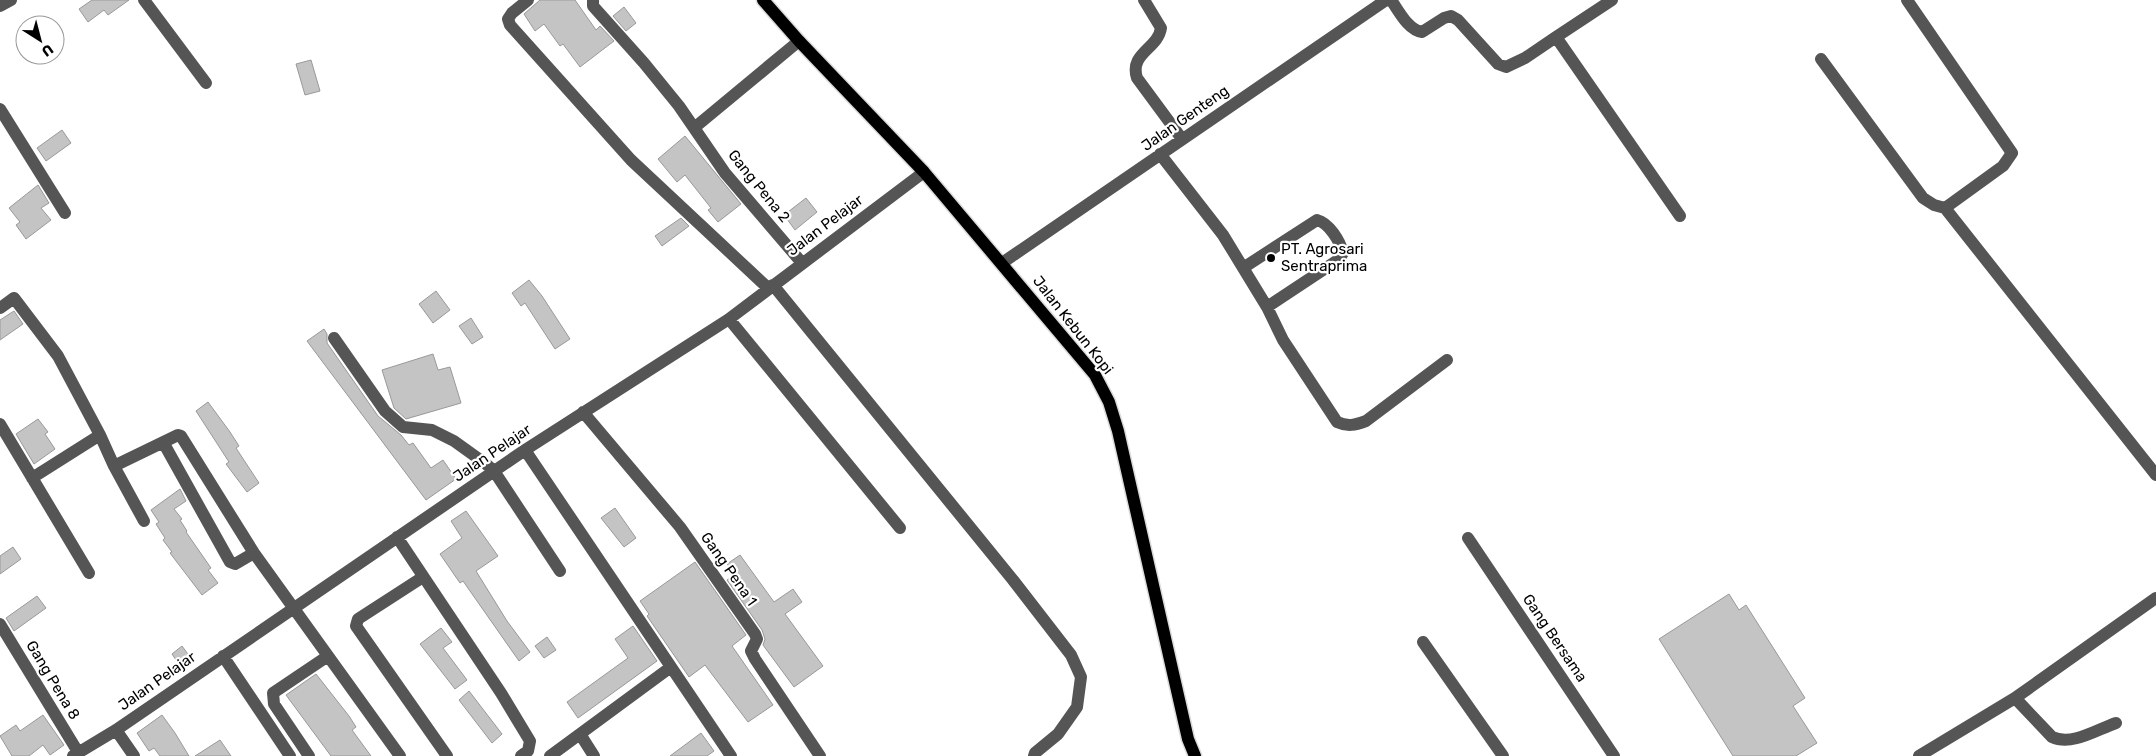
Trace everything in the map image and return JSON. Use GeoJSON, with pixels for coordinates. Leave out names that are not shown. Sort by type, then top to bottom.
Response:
{"type":"FeatureCollection","features":[{"type":"Feature","properties":{"kind":"main road","name":"Jalan Kebun Kopi"},"geometry":{"type":"LineString","coordinates":[[763,0],[799,41],[924,172],[1094,375],[1109,402],[1118,431],[1188,739],[1195,756]]}},
{"type":"Feature","properties":{"kind":"street"},"geometry":{"type":"LineString","coordinates":[[0,6],[11,0]]}},
{"type":"Feature","properties":{"kind":"street"},"geometry":{"type":"LineString","coordinates":[[144,0],[206,83]]}},
{"type":"Feature","properties":{"kind":"street"},"geometry":{"type":"LineString","coordinates":[[528,0],[512,13],[508,19],[510,25],[632,160],[770,287],[1013,580],[1071,655],[1081,677],[1077,707],[1058,734],[1035,753],[1034,756]]}},
{"type":"Feature","properties":{"kind":"street","name":"Gang Pena 2"},"geometry":{"type":"LineString","coordinates":[[593,0],[593,6],[644,63],[726,173],[802,263]]}},
{"type":"Feature","properties":{"kind":"street"},"geometry":{"type":"LineString","coordinates":[[1144,0],[1161,28],[1158,38],[1138,57],[1136,72],[1182,139]]}},
{"type":"Feature","properties":{"kind":"street","name":"Jalan Genteng"},"geometry":{"type":"LineString","coordinates":[[1002,263],[1386,0]]}},
{"type":"Feature","properties":{"kind":"street"},"geometry":{"type":"LineString","coordinates":[[1391,0],[1404,19],[1417,31],[1422,32],[1444,18],[1451,16],[1458,20],[1498,64],[1506,67],[1525,58],[1612,0]]}},
{"type":"Feature","properties":{"kind":"street"},"geometry":{"type":"LineString","coordinates":[[1907,0],[2012,153],[2003,166],[1945,208]]}},
{"type":"Feature","properties":{"kind":"street"},"geometry":{"type":"LineString","coordinates":[[1556,38],[1680,216]]}},
{"type":"Feature","properties":{"kind":"street"},"geometry":{"type":"LineString","coordinates":[[694,128],[799,41]]}},
{"type":"Feature","properties":{"kind":"street"},"geometry":{"type":"LineString","coordinates":[[1821,59],[1923,198],[1934,205],[1945,208],[2156,475]]}},
{"type":"Feature","properties":{"kind":"street"},"geometry":{"type":"LineString","coordinates":[[0,109],[65,212]]}},
{"type":"Feature","properties":{"kind":"street"},"geometry":{"type":"LineString","coordinates":[[1160,154],[1223,235],[1267,306],[1283,340],[1337,422],[1344,425],[1355,425],[1366,421],[1447,360]]}},
{"type":"Feature","properties":{"kind":"street","name":"Jalan Pelajar"},"geometry":{"type":"LineString","coordinates":[[76,754],[116,730],[294,606],[524,450],[729,318],[924,172]]}},
{"type":"Feature","properties":{"kind":"street"},"geometry":{"type":"LineString","coordinates":[[1244,268],[1317,220],[1323,221],[1340,243],[1343,253],[1338,260],[1267,306]]}},
{"type":"Feature","properties":{"kind":"street"},"geometry":{"type":"LineString","coordinates":[[0,308],[14,298],[58,356],[144,521]]}},
{"type":"Feature","properties":{"kind":"street"},"geometry":{"type":"LineString","coordinates":[[729,318],[900,528]]}},
{"type":"Feature","properties":{"kind":"street"},"geometry":{"type":"LineString","coordinates":[[334,338],[385,411],[394,420],[403,427],[432,430],[447,437],[494,471],[560,571]]}},
{"type":"Feature","properties":{"kind":"street","name":"Gang Pena 1"},"geometry":{"type":"LineString","coordinates":[[583,412],[680,527],[755,634],[757,639],[752,650],[755,659],[820,756]]}},
{"type":"Feature","properties":{"kind":"street"},"geometry":{"type":"LineString","coordinates":[[0,424],[89,573]]}},
{"type":"Feature","properties":{"kind":"street"},"geometry":{"type":"LineString","coordinates":[[32,478],[100,435]]}},
{"type":"Feature","properties":{"kind":"street"},"geometry":{"type":"LineString","coordinates":[[114,466],[178,435],[181,436],[254,553],[294,606],[400,756]]}},
{"type":"Feature","properties":{"kind":"street"},"geometry":{"type":"LineString","coordinates":[[163,442],[230,562],[235,564],[254,553]]}},
{"type":"Feature","properties":{"kind":"street"},"geometry":{"type":"LineString","coordinates":[[524,450],[731,756]]}},
{"type":"Feature","properties":{"kind":"street"},"geometry":{"type":"LineString","coordinates":[[397,537],[501,692],[530,741],[528,751],[521,756]]}},
{"type":"Feature","properties":{"kind":"street","name":"Gang Bersama"},"geometry":{"type":"LineString","coordinates":[[1468,538],[1614,756]]}},
{"type":"Feature","properties":{"kind":"street"},"geometry":{"type":"LineString","coordinates":[[423,577],[358,619],[356,626],[446,756]]}},
{"type":"Feature","properties":{"kind":"street"},"geometry":{"type":"LineString","coordinates":[[1919,756],[2015,698],[2156,598]]}},
{"type":"Feature","properties":{"kind":"street","name":"Gang Pena 8"},"geometry":{"type":"LineString","coordinates":[[0,624],[76,754]]}},
{"type":"Feature","properties":{"kind":"street"},"geometry":{"type":"LineString","coordinates":[[1423,642],[1503,756]]}},
{"type":"Feature","properties":{"kind":"street"},"geometry":{"type":"LineString","coordinates":[[223,656],[290,756]]}},
{"type":"Feature","properties":{"kind":"street"},"geometry":{"type":"LineString","coordinates":[[309,756],[274,704],[273,693],[328,656]]}},
{"type":"Feature","properties":{"kind":"street"},"geometry":{"type":"LineString","coordinates":[[550,756],[670,667]]}},
{"type":"Feature","properties":{"kind":"street"},"geometry":{"type":"LineString","coordinates":[[2015,698],[2052,737],[2059,740],[2067,741],[2116,723]]}},
{"type":"Feature","properties":{"kind":"street"},"geometry":{"type":"LineString","coordinates":[[116,730],[134,756]]}},
{"type":"Feature","properties":{"kind":"street"},"geometry":{"type":"LineString","coordinates":[[580,734],[594,756]]}},
{"type":"Feature","properties":{"kind":"building"},"geometry":{"type":"Polygon","coordinates":[[[92,0],[129,0],[108,15],[104,10],[88,22],[79,9],[92,0]]]}},
{"type":"Feature","properties":{"kind":"building"},"geometry":{"type":"Polygon","coordinates":[[[540,0],[575,0],[596,30],[600,26],[614,41],[580,67],[563,44],[560,46],[544,24],[535,31],[524,14],[540,0]]]}},
{"type":"Feature","properties":{"kind":"building"},"geometry":{"type":"Polygon","coordinates":[[[624,7],[636,23],[626,31],[613,16],[624,7]]]}},
{"type":"Feature","properties":{"kind":"building"},"geometry":{"type":"Polygon","coordinates":[[[311,60],[320,91],[305,95],[296,64],[311,60]]]}},
{"type":"Feature","properties":{"kind":"building"},"geometry":{"type":"Polygon","coordinates":[[[62,130],[71,143],[46,161],[37,148],[62,130]]]}},
{"type":"Feature","properties":{"kind":"building"},"geometry":{"type":"Polygon","coordinates":[[[685,136],[741,204],[718,222],[708,210],[711,208],[685,175],[677,182],[658,159],[685,136]]]}},
{"type":"Feature","properties":{"kind":"building"},"geometry":{"type":"Polygon","coordinates":[[[38,185],[49,203],[41,208],[51,220],[26,239],[16,225],[20,222],[9,208],[38,185]]]}},
{"type":"Feature","properties":{"kind":"building"},"geometry":{"type":"Polygon","coordinates":[[[806,198],[817,212],[795,230],[784,215],[806,198]]]}},
{"type":"Feature","properties":{"kind":"building"},"geometry":{"type":"Polygon","coordinates":[[[681,218],[689,226],[662,246],[655,236],[681,218]]]}},
{"type":"Feature","properties":{"kind":"building"},"geometry":{"type":"Polygon","coordinates":[[[529,280],[542,296],[570,339],[555,349],[525,303],[521,306],[512,293],[529,280]]]}},
{"type":"Feature","properties":{"kind":"building"},"geometry":{"type":"Polygon","coordinates":[[[436,291],[450,310],[433,323],[419,304],[436,291]]]}},
{"type":"Feature","properties":{"kind":"building"},"geometry":{"type":"Polygon","coordinates":[[[14,311],[23,324],[0,340],[0,320],[14,311]]]}},
{"type":"Feature","properties":{"kind":"building"},"geometry":{"type":"Polygon","coordinates":[[[471,318],[483,337],[472,344],[459,326],[471,318]]]}},
{"type":"Feature","properties":{"kind":"building"},"geometry":{"type":"Polygon","coordinates":[[[324,329],[327,334],[327,343],[378,416],[401,435],[409,445],[413,443],[431,468],[443,460],[456,479],[426,500],[307,341],[324,329]]]}},
{"type":"Feature","properties":{"kind":"building"},"geometry":{"type":"Polygon","coordinates":[[[433,354],[438,370],[450,367],[461,403],[406,419],[394,408],[382,370],[433,354]]]}},
{"type":"Feature","properties":{"kind":"building"},"geometry":{"type":"Polygon","coordinates":[[[208,402],[239,446],[236,448],[259,483],[247,492],[226,464],[229,462],[196,411],[208,402]]]}},
{"type":"Feature","properties":{"kind":"building"},"geometry":{"type":"Polygon","coordinates":[[[38,419],[48,432],[45,434],[55,449],[34,464],[16,434],[38,419]]]}},
{"type":"Feature","properties":{"kind":"building"},"geometry":{"type":"Polygon","coordinates":[[[180,489],[186,501],[174,509],[182,519],[180,520],[186,532],[211,568],[208,570],[218,583],[202,595],[170,553],[172,552],[163,540],[165,538],[156,524],[159,522],[151,510],[180,489]]]}},
{"type":"Feature","properties":{"kind":"building"},"geometry":{"type":"Polygon","coordinates":[[[615,508],[636,538],[624,547],[601,518],[615,508]]]}},
{"type":"Feature","properties":{"kind":"building"},"geometry":{"type":"Polygon","coordinates":[[[466,511],[498,556],[476,571],[507,621],[530,652],[519,661],[463,581],[460,583],[440,554],[462,538],[451,521],[466,511]]]}},
{"type":"Feature","properties":{"kind":"building"},"geometry":{"type":"Polygon","coordinates":[[[13,547],[21,559],[0,574],[0,556],[13,547]]]}},
{"type":"Feature","properties":{"kind":"building"},"geometry":{"type":"Polygon","coordinates":[[[740,555],[774,602],[793,589],[802,602],[785,614],[823,666],[794,687],[763,645],[765,639],[762,630],[727,580],[735,574],[727,564],[740,555]]]}},
{"type":"Feature","properties":{"kind":"building"},"geometry":{"type":"Polygon","coordinates":[[[695,562],[746,635],[732,646],[773,705],[748,722],[705,665],[689,677],[647,616],[649,614],[640,601],[695,562]]]}},
{"type":"Feature","properties":{"kind":"building"},"geometry":{"type":"Polygon","coordinates":[[[1729,594],[1739,610],[1746,605],[1805,698],[1793,706],[1817,743],[1796,756],[1733,756],[1659,639],[1729,594]]]}},
{"type":"Feature","properties":{"kind":"building"},"geometry":{"type":"Polygon","coordinates":[[[37,596],[46,608],[14,631],[6,618],[37,596]]]}},
{"type":"Feature","properties":{"kind":"building"},"geometry":{"type":"Polygon","coordinates":[[[633,626],[657,661],[578,718],[567,702],[628,658],[615,639],[633,626]]]}},
{"type":"Feature","properties":{"kind":"building"},"geometry":{"type":"Polygon","coordinates":[[[441,628],[452,642],[443,648],[467,680],[455,689],[420,644],[441,628]]]}},
{"type":"Feature","properties":{"kind":"building"},"geometry":{"type":"Polygon","coordinates":[[[547,637],[556,650],[544,658],[535,646],[547,637]]]}},
{"type":"Feature","properties":{"kind":"building"},"geometry":{"type":"Polygon","coordinates":[[[182,646],[193,661],[182,669],[172,654],[182,646]]]}},
{"type":"Feature","properties":{"kind":"building"},"geometry":{"type":"Polygon","coordinates":[[[316,674],[349,716],[356,727],[352,730],[371,756],[331,756],[286,695],[316,674]]]}},
{"type":"Feature","properties":{"kind":"building"},"geometry":{"type":"Polygon","coordinates":[[[469,691],[502,734],[492,743],[459,700],[469,691]]]}},
{"type":"Feature","properties":{"kind":"building"},"geometry":{"type":"Polygon","coordinates":[[[43,715],[64,745],[50,755],[43,745],[29,756],[12,756],[0,736],[16,725],[20,731],[43,715]]]}},
{"type":"Feature","properties":{"kind":"building"},"geometry":{"type":"Polygon","coordinates":[[[162,715],[189,756],[160,756],[154,748],[149,751],[137,733],[162,715]]]}},
{"type":"Feature","properties":{"kind":"building"},"geometry":{"type":"Polygon","coordinates":[[[701,733],[714,751],[707,756],[670,756],[701,733]]]}},
{"type":"Feature","properties":{"kind":"building"},"geometry":{"type":"Polygon","coordinates":[[[220,740],[231,756],[195,756],[220,740]]]}},
{"type":"Feature","properties":{"kind":"place","name":"PT. Agrosari Sentraprima"},"geometry":{"type":"Point","coordinates":[1271,258]}}]}
